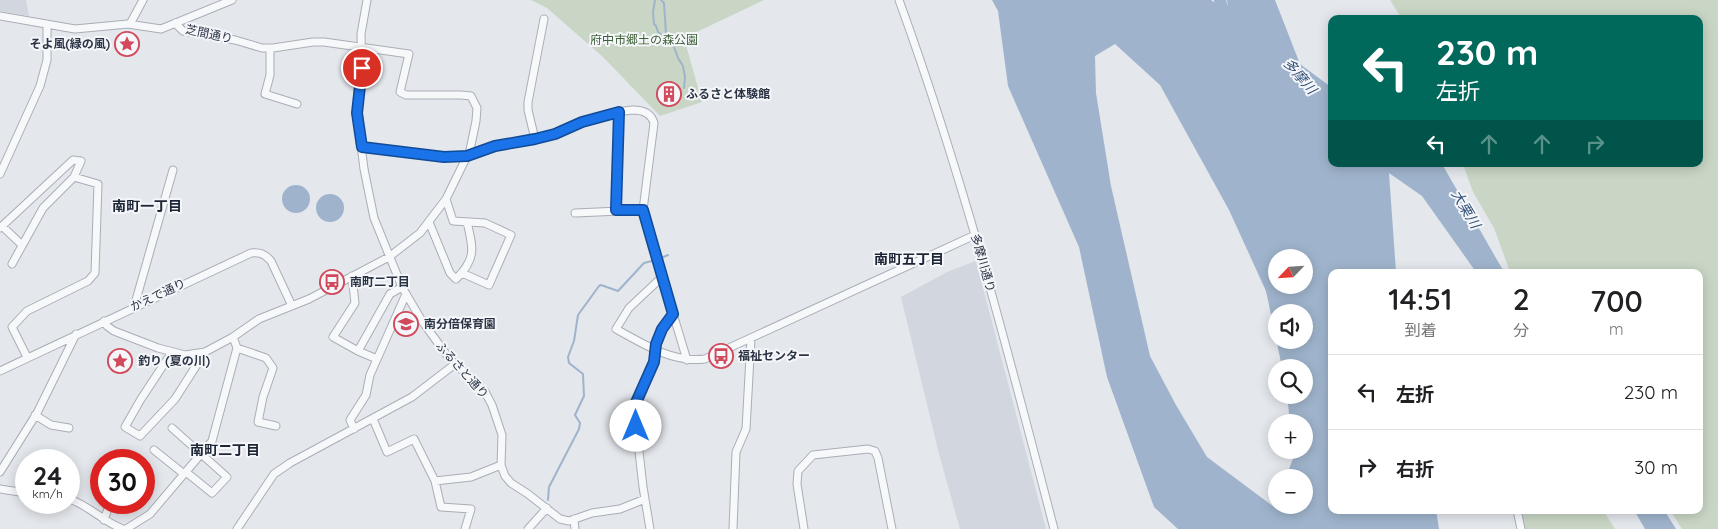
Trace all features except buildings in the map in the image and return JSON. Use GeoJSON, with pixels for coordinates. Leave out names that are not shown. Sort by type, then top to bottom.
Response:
{"type":"FeatureCollection","features":[{"type":"Feature","properties":{"kind":"street"},"geometry":{"type":"LineString","coordinates":[[130,24],[143,0]]}},
{"type":"Feature","properties":{"kind":"street"},"geometry":{"type":"LineString","coordinates":[[175,23],[232,0]]}},
{"type":"Feature","properties":{"kind":"street","name":"ふるさと通り"},"geometry":{"type":"LineString","coordinates":[[366,0],[360,47],[362,78],[357,113],[374,218],[402,287],[422,321],[454,364],[485,392],[492,405],[502,436],[501,465]]}},
{"type":"Feature","properties":{"kind":"street","name":"多摩川通り"},"geometry":{"type":"LineString","coordinates":[[899,0],[922,64],[975,235],[1008,352],[1054,529]]}},
{"type":"Feature","properties":{"kind":"street","name":"芝間通り"},"geometry":{"type":"LineString","coordinates":[[0,16],[75,29],[130,24],[161,29],[175,23],[183,30],[235,40],[251,46],[270,48],[313,42],[339,43],[409,54],[400,92],[406,95],[471,96],[477,108],[470,150],[467,156]]}},
{"type":"Feature","properties":{"kind":"street"},"geometry":{"type":"LineString","coordinates":[[535,139],[528,102],[544,20]]}},
{"type":"Feature","properties":{"kind":"street"},"geometry":{"type":"LineString","coordinates":[[0,174],[40,86],[47,60],[47,25]]}},
{"type":"Feature","properties":{"kind":"street"},"geometry":{"type":"LineString","coordinates":[[270,48],[270,75],[264,94],[296,104]]}},
{"type":"Feature","properties":{"kind":"street"},"geometry":{"type":"LineString","coordinates":[[362,147],[444,157],[467,156],[495,146],[555,134],[582,122],[619,112],[634,110],[645,112],[652,117],[654,123],[643,210],[687,360]]}},
{"type":"Feature","properties":{"kind":"street"},"geometry":{"type":"LineString","coordinates":[[616,210],[619,112]]}},
{"type":"Feature","properties":{"kind":"street"},"geometry":{"type":"LineString","coordinates":[[104,321],[114,331],[158,348],[185,355],[205,352],[234,337],[259,319],[292,306],[389,256],[420,233],[446,199],[467,156]]}},
{"type":"Feature","properties":{"kind":"street"},"geometry":{"type":"LineString","coordinates":[[12,264],[43,208],[74,178],[81,161],[73,160],[1,227],[22,245]]}},
{"type":"Feature","properties":{"kind":"street"},"geometry":{"type":"LineString","coordinates":[[134,306],[174,170]]}},
{"type":"Feature","properties":{"kind":"street"},"geometry":{"type":"LineString","coordinates":[[27,357],[12,327],[26,312],[88,281],[95,273],[98,184],[74,178]]}},
{"type":"Feature","properties":{"kind":"street"},"geometry":{"type":"LineString","coordinates":[[446,199],[453,220],[485,224],[511,235],[488,285],[462,273]]}},
{"type":"Feature","properties":{"kind":"street"},"geometry":{"type":"LineString","coordinates":[[575,212],[643,210]]}},
{"type":"Feature","properties":{"kind":"street"},"geometry":{"type":"LineString","coordinates":[[429,222],[450,273],[456,279],[472,256],[467,222]]}},
{"type":"Feature","properties":{"kind":"street"},"geometry":{"type":"LineString","coordinates":[[662,277],[629,308],[616,329],[679,358],[687,360],[706,359],[975,235]]}},
{"type":"Feature","properties":{"kind":"street","name":"かえで通り"},"geometry":{"type":"LineString","coordinates":[[0,371],[241,256],[258,253],[266,255],[271,261],[292,306]]}},
{"type":"Feature","properties":{"kind":"street"},"geometry":{"type":"LineString","coordinates":[[352,276],[355,303],[333,337],[358,351],[378,359]]}},
{"type":"Feature","properties":{"kind":"street"},"geometry":{"type":"LineString","coordinates":[[358,351],[390,294],[402,287]]}},
{"type":"Feature","properties":{"kind":"street"},"geometry":{"type":"LineString","coordinates":[[354,429],[350,420],[366,395],[370,375],[406,294]]}},
{"type":"Feature","properties":{"kind":"street"},"geometry":{"type":"LineString","coordinates":[[650,529],[634,407],[654,362],[656,344],[662,329],[673,314]]}},
{"type":"Feature","properties":{"kind":"street"},"geometry":{"type":"LineString","coordinates":[[0,472],[36,415],[76,334]]}},
{"type":"Feature","properties":{"kind":"street"},"geometry":{"type":"LineString","coordinates":[[80,503],[112,525],[124,529],[150,514],[212,441],[237,348],[234,337]]}},
{"type":"Feature","properties":{"kind":"street"},"geometry":{"type":"LineString","coordinates":[[733,529],[736,452],[746,429],[751,338]]}},
{"type":"Feature","properties":{"kind":"street"},"geometry":{"type":"LineString","coordinates":[[237,348],[266,358],[273,368],[263,396],[258,422],[276,426]]}},
{"type":"Feature","properties":{"kind":"street"},"geometry":{"type":"LineString","coordinates":[[172,352],[125,426],[140,436],[175,399],[205,352]]}},
{"type":"Feature","properties":{"kind":"street"},"geometry":{"type":"LineString","coordinates":[[237,529],[274,474],[290,463],[412,397],[454,364]]}},
{"type":"Feature","properties":{"kind":"street"},"geometry":{"type":"LineString","coordinates":[[36,415],[51,425],[68,428]]}},
{"type":"Feature","properties":{"kind":"street"},"geometry":{"type":"LineString","coordinates":[[374,419],[387,452],[414,439],[435,481],[441,507],[471,509],[465,529]]}},
{"type":"Feature","properties":{"kind":"street"},"geometry":{"type":"LineString","coordinates":[[155,451],[212,494],[226,478],[172,428]]}},
{"type":"Feature","properties":{"kind":"street"},"geometry":{"type":"LineString","coordinates":[[804,529],[797,484],[798,471],[813,455],[868,449],[875,451],[878,458],[892,529]]}},
{"type":"Feature","properties":{"kind":"street"},"geometry":{"type":"LineString","coordinates":[[435,481],[471,477],[501,465],[511,483],[560,519],[569,521],[592,513],[620,509],[645,499]]}},
{"type":"Feature","properties":{"kind":"street"},"geometry":{"type":"LineString","coordinates":[[0,489],[15,491]]}},
{"type":"Feature","properties":{"kind":"street"},"geometry":{"type":"LineString","coordinates":[[528,529],[547,508]]}},
{"type":"Feature","properties":{"kind":"street"},"geometry":{"type":"LineString","coordinates":[[104,520],[106,514]]}},
{"type":"Feature","properties":{"kind":"street"},"geometry":{"type":"LineString","coordinates":[[1519,514],[1521,529]]}},
{"type":"Feature","properties":{"kind":"street"},"geometry":{"type":"LineString","coordinates":[[574,519],[575,529]]}},
{"type":"Feature","properties":{"kind":"shaded area"},"geometry":{"type":"Polygon","coordinates":[[[0,0],[26,0],[29,16],[0,11],[0,0]]]}},
{"type":"Feature","properties":{"kind":"shaded area"},"geometry":{"type":"Polygon","coordinates":[[[976,261],[1046,529],[960,529],[939,454],[901,297],[947,272],[976,261]]]}},
{"type":"Feature","properties":{"kind":"green space","name":"府中市郷土の森公園"},"geometry":{"type":"Polygon","coordinates":[[[531,0],[764,0],[684,38],[702,102],[660,116],[603,57],[547,8],[531,0]]]}},
{"type":"Feature","properties":{"kind":"green space"},"geometry":{"type":"Polygon","coordinates":[[[1390,0],[1718,0],[1718,529],[1682,529],[1673,514],[1703,514],[1703,269],[1509,269],[1494,228],[1473,192],[1464,167],[1703,167],[1703,15],[1399,15],[1390,0]]]}},
{"type":"Feature","properties":{"kind":"green space"},"geometry":{"type":"Polygon","coordinates":[[[1521,514],[1606,514],[1615,529],[1524,529],[1521,514]]]}},
{"type":"Feature","properties":{"kind":"water","name":"大栗川"},"geometry":{"type":"Polygon","coordinates":[[[992,0],[1211,0],[1229,13],[1227,0],[1275,0],[1300,64],[1328,85],[1328,167],[1444,167],[1502,269],[1474,269],[1422,196],[1389,173],[1396,269],[1328,269],[1328,514],[1437,514],[1439,529],[1178,529],[1154,507],[1107,377],[1079,247],[1008,86],[998,11],[992,0]],[[1115,44],[1095,56],[1096,93],[1111,186],[1150,356],[1207,457],[1268,503],[1268,514],[1313,514],[1313,469],[1289,469],[1293,459],[1313,459],[1313,414],[1289,414],[1288,404],[1313,404],[1313,359],[1280,359],[1278,349],[1313,349],[1313,304],[1269,304],[1266,291],[1229,210],[1160,85],[1115,44]]]}},
{"type":"Feature","properties":{"kind":"water"},"geometry":{"type":"Polygon","coordinates":[[[296,185],[306,189],[310,199],[306,209],[296,213],[286,209],[282,199],[286,189],[296,185]]]}},
{"type":"Feature","properties":{"kind":"water"},"geometry":{"type":"Polygon","coordinates":[[[330,194],[340,198],[344,208],[340,218],[330,222],[320,218],[316,208],[320,198],[330,194]]]}},
{"type":"Feature","properties":{"kind":"water"},"geometry":{"type":"Polygon","coordinates":[[[1636,514],[1667,514],[1676,529],[1645,529],[1636,514]]]}},
{"type":"Feature","properties":{"kind":"waterway"},"geometry":{"type":"LineString","coordinates":[[655,0],[654,24],[658,32],[674,47],[683,66],[684,88]]}},
{"type":"Feature","properties":{"kind":"waterway"},"geometry":{"type":"LineString","coordinates":[[661,0],[664,3],[665,38]]}},
{"type":"Feature","properties":{"kind":"waterway","name":"多摩川"},"geometry":{"type":"LineString","coordinates":[[1220,0],[1222,8],[1233,21]]}},
{"type":"Feature","properties":{"kind":"waterway"},"geometry":{"type":"LineString","coordinates":[[661,258],[668,255]]}},
{"type":"Feature","properties":{"kind":"waterway"},"geometry":{"type":"LineString","coordinates":[[548,500],[549,487],[579,429],[580,423],[575,415],[584,396],[583,374],[569,363],[568,357],[574,341],[578,315],[599,286],[618,291],[644,263],[652,261]]}},
{"type":"Feature","properties":{"kind":"place","name":"そよ風(緑の風)"},"geometry":{"type":"Point","coordinates":[127,44]}},
{"type":"Feature","properties":{"kind":"place","name":"ふるさと体験館"},"geometry":{"type":"Point","coordinates":[669,94]}},
{"type":"Feature","properties":{"kind":"place","name":"南町二丁目"},"geometry":{"type":"Point","coordinates":[332,282]}},
{"type":"Feature","properties":{"kind":"place","name":"南分倍保育園"},"geometry":{"type":"Point","coordinates":[406,324]}},
{"type":"Feature","properties":{"kind":"place","name":"福祉センター"},"geometry":{"type":"Point","coordinates":[721,356]}},
{"type":"Feature","properties":{"kind":"place","name":"釣り (夏の川)"},"geometry":{"type":"Point","coordinates":[120,361]}},
{"type":"Feature","properties":{"kind":"district","name":"南町一丁目"},"geometry":{"type":"Point","coordinates":[147,206]}},
{"type":"Feature","properties":{"kind":"district","name":"南町五丁目"},"geometry":{"type":"Point","coordinates":[909,259]}},
{"type":"Feature","properties":{"kind":"district","name":"南町二丁目"},"geometry":{"type":"Point","coordinates":[225,450]}},
{"type":"Feature","properties":{"kind":"route"},"geometry":{"type":"LineString","coordinates":[[362,68],[357,113],[362,147],[444,157],[467,156],[495,146],[555,134],[582,122],[619,112],[616,210],[643,210],[673,314],[662,329],[656,344],[654,362],[634,407],[636,426]]}}]}
